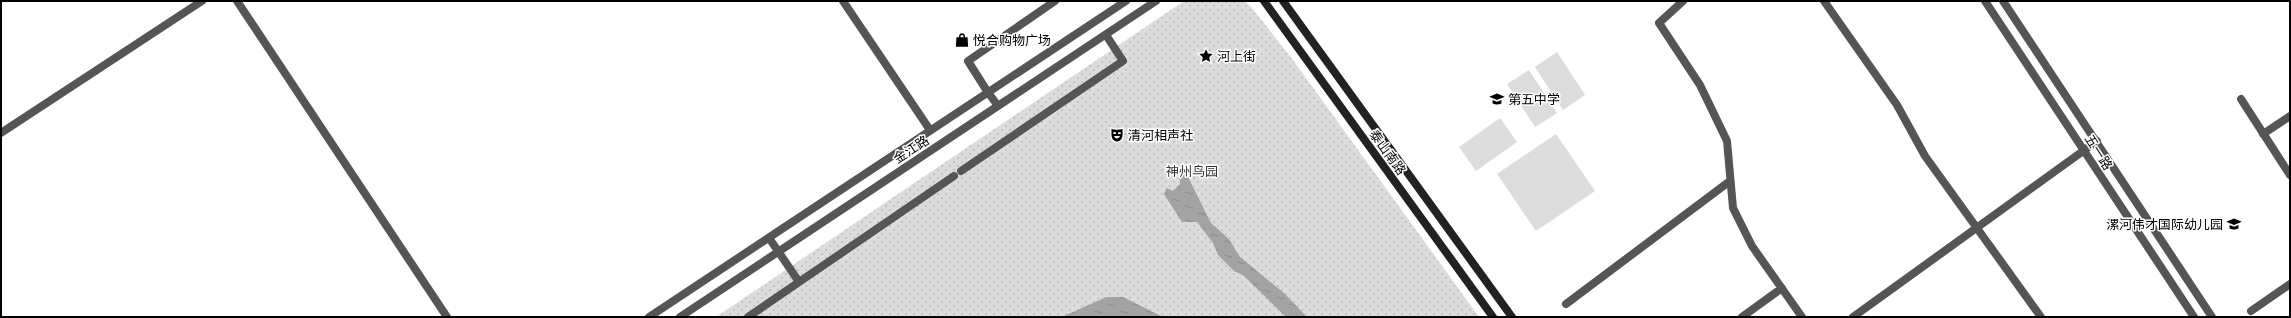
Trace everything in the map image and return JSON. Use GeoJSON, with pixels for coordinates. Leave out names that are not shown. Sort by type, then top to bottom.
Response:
{"type":"FeatureCollection","features":[{"type":"Feature","properties":{"kind":"main road","name":"泰山南路"},"geometry":{"type":"LineString","coordinates":[[1264,1],[1493,317]]}},
{"type":"Feature","properties":{"kind":"main road","name":"泰山南路"},"geometry":{"type":"LineString","coordinates":[[1283,1],[1512,317]]}},
{"type":"Feature","properties":{"kind":"street"},"geometry":{"type":"LineString","coordinates":[[1,133],[202,1]]}},
{"type":"Feature","properties":{"kind":"street"},"geometry":{"type":"LineString","coordinates":[[237,1],[447,317]]}},
{"type":"Feature","properties":{"kind":"street"},"geometry":{"type":"LineString","coordinates":[[843,1],[930,130]]}},
{"type":"Feature","properties":{"kind":"street"},"geometry":{"type":"LineString","coordinates":[[998,106],[968,61],[1055,1]]}},
{"type":"Feature","properties":{"kind":"street","name":"金江路"},"geometry":{"type":"LineString","coordinates":[[650,317],[1126,1]]}},
{"type":"Feature","properties":{"kind":"street","name":"金江路"},"geometry":{"type":"LineString","coordinates":[[680,317],[1156,1]]}},
{"type":"Feature","properties":{"kind":"street"},"geometry":{"type":"LineString","coordinates":[[1683,1],[1659,23],[1700,85],[1727,141],[1733,208],[1752,246],[1802,317]]}},
{"type":"Feature","properties":{"kind":"street"},"geometry":{"type":"LineString","coordinates":[[1824,1],[1897,105],[1925,156],[2041,317]]}},
{"type":"Feature","properties":{"kind":"street","name":"五一路"},"geometry":{"type":"LineString","coordinates":[[1984,1],[2194,317]]}},
{"type":"Feature","properties":{"kind":"street","name":"五一路"},"geometry":{"type":"LineString","coordinates":[[2003,1],[2212,317]]}},
{"type":"Feature","properties":{"kind":"street"},"geometry":{"type":"LineString","coordinates":[[961,171],[1123,61],[1106,35]]}},
{"type":"Feature","properties":{"kind":"street"},"geometry":{"type":"LineString","coordinates":[[2241,99],[2290,174]]}},
{"type":"Feature","properties":{"kind":"street"},"geometry":{"type":"LineString","coordinates":[[2263,134],[2290,116]]}},
{"type":"Feature","properties":{"kind":"street"},"geometry":{"type":"LineString","coordinates":[[1853,317],[2097,141]]}},
{"type":"Feature","properties":{"kind":"street"},"geometry":{"type":"LineString","coordinates":[[748,317],[954,176]]}},
{"type":"Feature","properties":{"kind":"street"},"geometry":{"type":"LineString","coordinates":[[1566,304],[1730,181]]}},
{"type":"Feature","properties":{"kind":"street"},"geometry":{"type":"LineString","coordinates":[[769,238],[798,282]]}},
{"type":"Feature","properties":{"kind":"street"},"geometry":{"type":"LineString","coordinates":[[2251,311],[2290,284]]}},
{"type":"Feature","properties":{"kind":"street"},"geometry":{"type":"LineString","coordinates":[[1742,317],[1782,288]]}},
{"type":"Feature","properties":{"kind":"green space","name":"神州鸟园"},"geometry":{"type":"Polygon","coordinates":[[[1184,1],[1245,1],[1252,8],[1293,60],[1479,317],[716,317],[1184,1]]]}},
{"type":"Feature","properties":{"kind":"green space"},"geometry":{"type":"Polygon","coordinates":[[[1557,52],[1585,95],[1563,110],[1535,67],[1557,52]]]}},
{"type":"Feature","properties":{"kind":"green space"},"geometry":{"type":"Polygon","coordinates":[[[1529,70],[1557,113],[1535,127],[1507,84],[1529,70]]]}},
{"type":"Feature","properties":{"kind":"green space"},"geometry":{"type":"Polygon","coordinates":[[[1500,118],[1517,142],[1476,171],[1459,147],[1500,118]]]}},
{"type":"Feature","properties":{"kind":"green space"},"geometry":{"type":"Polygon","coordinates":[[[1556,134],[1595,191],[1536,231],[1497,174],[1556,134]]]}},
{"type":"Feature","properties":{"kind":"water"},"geometry":{"type":"Polygon","coordinates":[[[1185,171],[1211,223],[1229,239],[1240,257],[1284,293],[1307,317],[1286,317],[1244,276],[1234,271],[1218,255],[1213,243],[1197,222],[1182,222],[1164,194],[1167,188],[1173,191],[1180,184],[1179,174],[1185,171]]]}},
{"type":"Feature","properties":{"kind":"water"},"geometry":{"type":"Polygon","coordinates":[[[1106,297],[1123,297],[1163,317],[1062,317],[1106,297]]]}},
{"type":"Feature","properties":{"kind":"place","name":"悦合购物广场"},"geometry":{"type":"Point","coordinates":[962,40]}},
{"type":"Feature","properties":{"kind":"place","name":"河上街"},"geometry":{"type":"Point","coordinates":[1206,56]}},
{"type":"Feature","properties":{"kind":"place","name":"第五中学"},"geometry":{"type":"Point","coordinates":[1497,99]}},
{"type":"Feature","properties":{"kind":"place","name":"清河相声社"},"geometry":{"type":"Point","coordinates":[1117,135]}},
{"type":"Feature","properties":{"kind":"place","name":"漯河伟才国际幼儿园"},"geometry":{"type":"Point","coordinates":[2234,224]}}]}
